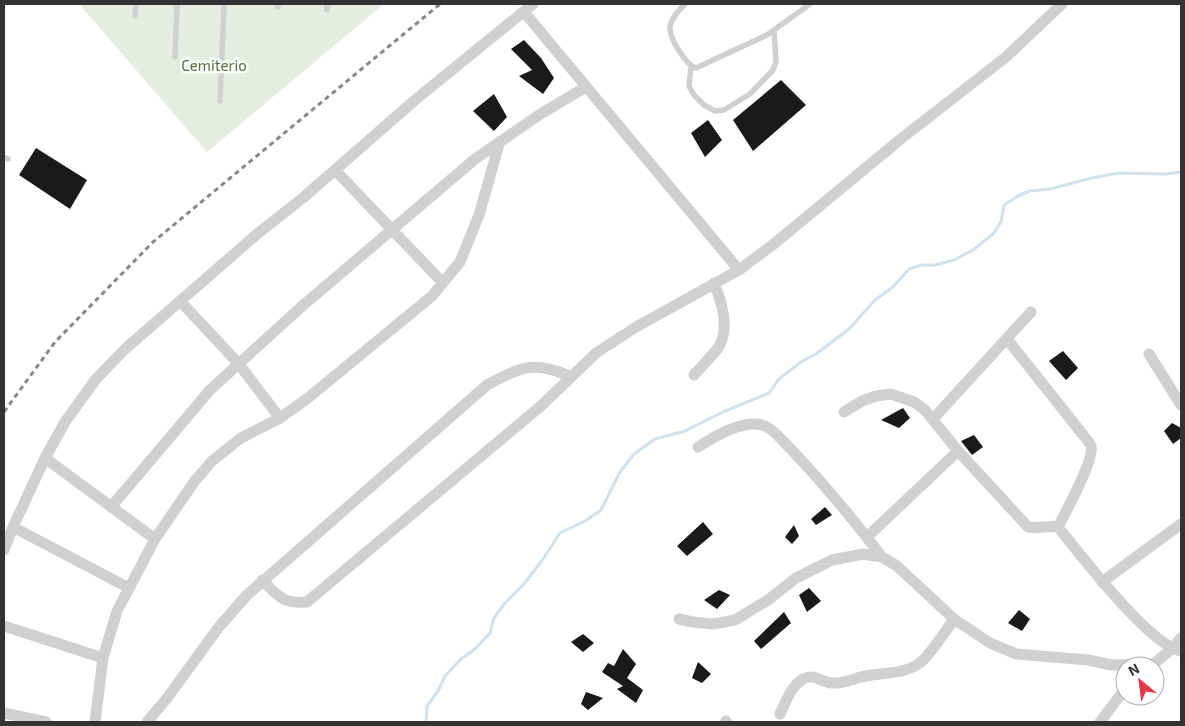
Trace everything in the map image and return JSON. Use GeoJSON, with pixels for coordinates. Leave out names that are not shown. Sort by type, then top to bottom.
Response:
{"type":"FeatureCollection","features":[{"type":"Feature","properties":{"kind":"street"},"geometry":{"type":"LineString","coordinates":[[4,550],[45,458],[65,422],[96,379],[125,349],[415,100],[533,4]]}},
{"type":"Feature","properties":{"kind":"street"},"geometry":{"type":"LineString","coordinates":[[262,580],[280,598],[293,604],[307,602],[542,406],[570,376],[596,353],[636,328],[739,270],[775,243],[902,138],[1006,57],[1062,4]]}},
{"type":"Feature","properties":{"kind":"street"},"geometry":{"type":"LineString","coordinates":[[524,12],[739,270]]}},
{"type":"Feature","properties":{"kind":"street"},"geometry":{"type":"LineString","coordinates":[[111,507],[210,390],[238,363],[475,160],[542,113],[586,87]]}},
{"type":"Feature","properties":{"kind":"street"},"geometry":{"type":"LineString","coordinates":[[95,722],[103,658],[118,611],[154,539],[194,482],[212,461],[241,438],[280,418],[336,375],[432,296],[460,262],[479,216],[500,141]]}},
{"type":"Feature","properties":{"kind":"street"},"geometry":{"type":"LineString","coordinates":[[335,170],[443,283]]}},
{"type":"Feature","properties":{"kind":"street"},"geometry":{"type":"LineString","coordinates":[[694,375],[719,346],[725,324],[722,301],[714,283]]}},
{"type":"Feature","properties":{"kind":"street"},"geometry":{"type":"LineString","coordinates":[[181,302],[238,363],[280,418]]}},
{"type":"Feature","properties":{"kind":"street"},"geometry":{"type":"LineString","coordinates":[[933,419],[1031,312]]}},
{"type":"Feature","properties":{"kind":"street"},"geometry":{"type":"LineString","coordinates":[[1007,339],[1091,447],[1090,456],[1058,527]]}},
{"type":"Feature","properties":{"kind":"street"},"geometry":{"type":"LineString","coordinates":[[1149,354],[1181,405]]}},
{"type":"Feature","properties":{"kind":"street"},"geometry":{"type":"LineString","coordinates":[[147,722],[168,697],[218,628],[262,580],[487,385],[516,370],[537,366],[570,376]]}},
{"type":"Feature","properties":{"kind":"street"},"geometry":{"type":"LineString","coordinates":[[844,412],[862,401],[876,396],[891,394],[914,402],[925,410],[958,451],[1028,527],[1036,529],[1051,525],[1058,527],[1102,582],[1149,629],[1177,650]]}},
{"type":"Feature","properties":{"kind":"street"},"geometry":{"type":"LineString","coordinates":[[698,447],[712,438],[736,428],[752,424],[765,426],[775,433],[802,461],[882,557]]}},
{"type":"Feature","properties":{"kind":"street"},"geometry":{"type":"LineString","coordinates":[[867,537],[958,451]]}},
{"type":"Feature","properties":{"kind":"street"},"geometry":{"type":"LineString","coordinates":[[45,458],[154,539]]}},
{"type":"Feature","properties":{"kind":"street"},"geometry":{"type":"LineString","coordinates":[[1102,582],[1181,524]]}},
{"type":"Feature","properties":{"kind":"street"},"geometry":{"type":"LineString","coordinates":[[13,527],[129,588]]}},
{"type":"Feature","properties":{"kind":"street"},"geometry":{"type":"LineString","coordinates":[[679,619],[713,624],[735,620],[768,600],[796,578],[832,560],[864,554],[882,557],[897,566],[954,619],[990,643],[1016,654],[1088,660],[1115,665]]}},
{"type":"Feature","properties":{"kind":"street"},"geometry":{"type":"LineString","coordinates":[[780,714],[794,686],[804,678],[814,676],[831,683],[842,683],[866,676],[903,671],[922,661],[954,619]]}},
{"type":"Feature","properties":{"kind":"street"},"geometry":{"type":"LineString","coordinates":[[4,626],[103,658]]}},
{"type":"Feature","properties":{"kind":"street"},"geometry":{"type":"LineString","coordinates":[[1165,657],[1177,650],[1181,638]]}},
{"type":"Feature","properties":{"kind":"street"},"geometry":{"type":"LineString","coordinates":[[1100,722],[1115,702]]}},
{"type":"Feature","properties":{"kind":"street"},"geometry":{"type":"LineString","coordinates":[[4,713],[46,722]]}},
{"type":"Feature","properties":{"kind":"lane"},"geometry":{"type":"LineString","coordinates":[[135,16],[136,4]]}},
{"type":"Feature","properties":{"kind":"lane"},"geometry":{"type":"LineString","coordinates":[[175,57],[177,4]]}},
{"type":"Feature","properties":{"kind":"lane"},"geometry":{"type":"LineString","coordinates":[[220,101],[224,4]]}},
{"type":"Feature","properties":{"kind":"lane"},"geometry":{"type":"LineString","coordinates":[[685,4],[677,12],[670,26],[672,36],[683,57],[692,67],[696,68],[702,67],[767,35],[810,4]]}},
{"type":"Feature","properties":{"kind":"lane"},"geometry":{"type":"LineString","coordinates":[[692,67],[689,86],[694,95],[704,105],[715,111],[724,110],[750,94],[773,70],[776,62],[774,30]]}},
{"type":"Feature","properties":{"kind":"green space","name":"Cemiterio"},"geometry":{"type":"Polygon","coordinates":[[[79,4],[384,4],[207,152],[79,4]]]}},
{"type":"Feature","properties":{"kind":"building"},"geometry":{"type":"Polygon","coordinates":[[[524,40],[541,58],[554,78],[543,94],[519,76],[532,70],[511,49],[524,40]]]}},
{"type":"Feature","properties":{"kind":"building"},"geometry":{"type":"Polygon","coordinates":[[[781,80],[806,105],[753,151],[733,120],[781,80]]]}},
{"type":"Feature","properties":{"kind":"building"},"geometry":{"type":"Polygon","coordinates":[[[494,94],[507,117],[494,131],[473,111],[494,94]]]}},
{"type":"Feature","properties":{"kind":"building"},"geometry":{"type":"Polygon","coordinates":[[[708,120],[722,140],[705,157],[691,133],[708,120]]]}},
{"type":"Feature","properties":{"kind":"building"},"geometry":{"type":"Polygon","coordinates":[[[36,148],[87,180],[70,209],[19,175],[36,148]]]}},
{"type":"Feature","properties":{"kind":"building"},"geometry":{"type":"Polygon","coordinates":[[[1063,351],[1078,368],[1066,380],[1049,361],[1063,351]]]}},
{"type":"Feature","properties":{"kind":"building"},"geometry":{"type":"Polygon","coordinates":[[[903,408],[910,418],[899,428],[881,420],[903,408]]]}},
{"type":"Feature","properties":{"kind":"building"},"geometry":{"type":"Polygon","coordinates":[[[1172,423],[1181,428],[1181,438],[1173,444],[1164,431],[1172,423]]]}},
{"type":"Feature","properties":{"kind":"building"},"geometry":{"type":"Polygon","coordinates":[[[974,435],[983,447],[972,455],[961,441],[974,435]]]}},
{"type":"Feature","properties":{"kind":"building"},"geometry":{"type":"Polygon","coordinates":[[[825,507],[832,515],[816,525],[811,519],[825,507]]]}},
{"type":"Feature","properties":{"kind":"building"},"geometry":{"type":"Polygon","coordinates":[[[703,522],[713,534],[687,556],[677,546],[703,522]]]}},
{"type":"Feature","properties":{"kind":"building"},"geometry":{"type":"Polygon","coordinates":[[[794,525],[799,536],[792,544],[785,537],[794,525]]]}},
{"type":"Feature","properties":{"kind":"building"},"geometry":{"type":"Polygon","coordinates":[[[809,588],[821,601],[807,612],[799,595],[809,588]]]}},
{"type":"Feature","properties":{"kind":"building"},"geometry":{"type":"Polygon","coordinates":[[[719,590],[730,595],[717,609],[704,600],[719,590]]]}},
{"type":"Feature","properties":{"kind":"building"},"geometry":{"type":"Polygon","coordinates":[[[1019,610],[1030,619],[1022,631],[1008,623],[1019,610]]]}},
{"type":"Feature","properties":{"kind":"building"},"geometry":{"type":"Polygon","coordinates":[[[784,612],[791,623],[761,649],[754,641],[784,612]]]}},
{"type":"Feature","properties":{"kind":"building"},"geometry":{"type":"Polygon","coordinates":[[[583,634],[594,643],[583,652],[571,642],[583,634]]]}},
{"type":"Feature","properties":{"kind":"building"},"geometry":{"type":"Polygon","coordinates":[[[623,649],[636,664],[627,678],[643,690],[636,703],[617,689],[623,686],[602,672],[608,663],[614,666],[623,649]]]}},
{"type":"Feature","properties":{"kind":"building"},"geometry":{"type":"Polygon","coordinates":[[[698,662],[711,674],[702,683],[692,678],[698,662]]]}},
{"type":"Feature","properties":{"kind":"building"},"geometry":{"type":"Polygon","coordinates":[[[586,692],[603,698],[588,710],[581,704],[586,692]]]}},
{"type":"Feature","properties":{"kind":"waterway"},"geometry":{"type":"LineString","coordinates":[[426,722],[427,706],[438,691],[445,676],[490,633],[494,618],[541,562],[560,533],[585,521],[601,510],[620,472],[634,454],[655,439],[685,431],[725,411],[769,393],[779,379],[849,329],[875,300],[893,287],[909,269],[954,260],[973,250],[993,234],[1001,222],[1004,205],[1018,196],[1030,191],[1050,189],[1119,173],[1166,174],[1181,172]]}},
{"type":"Feature","properties":{"kind":"railway"},"geometry":{"type":"LineString","coordinates":[[4,412],[55,342],[153,242],[440,4]]}}]}
